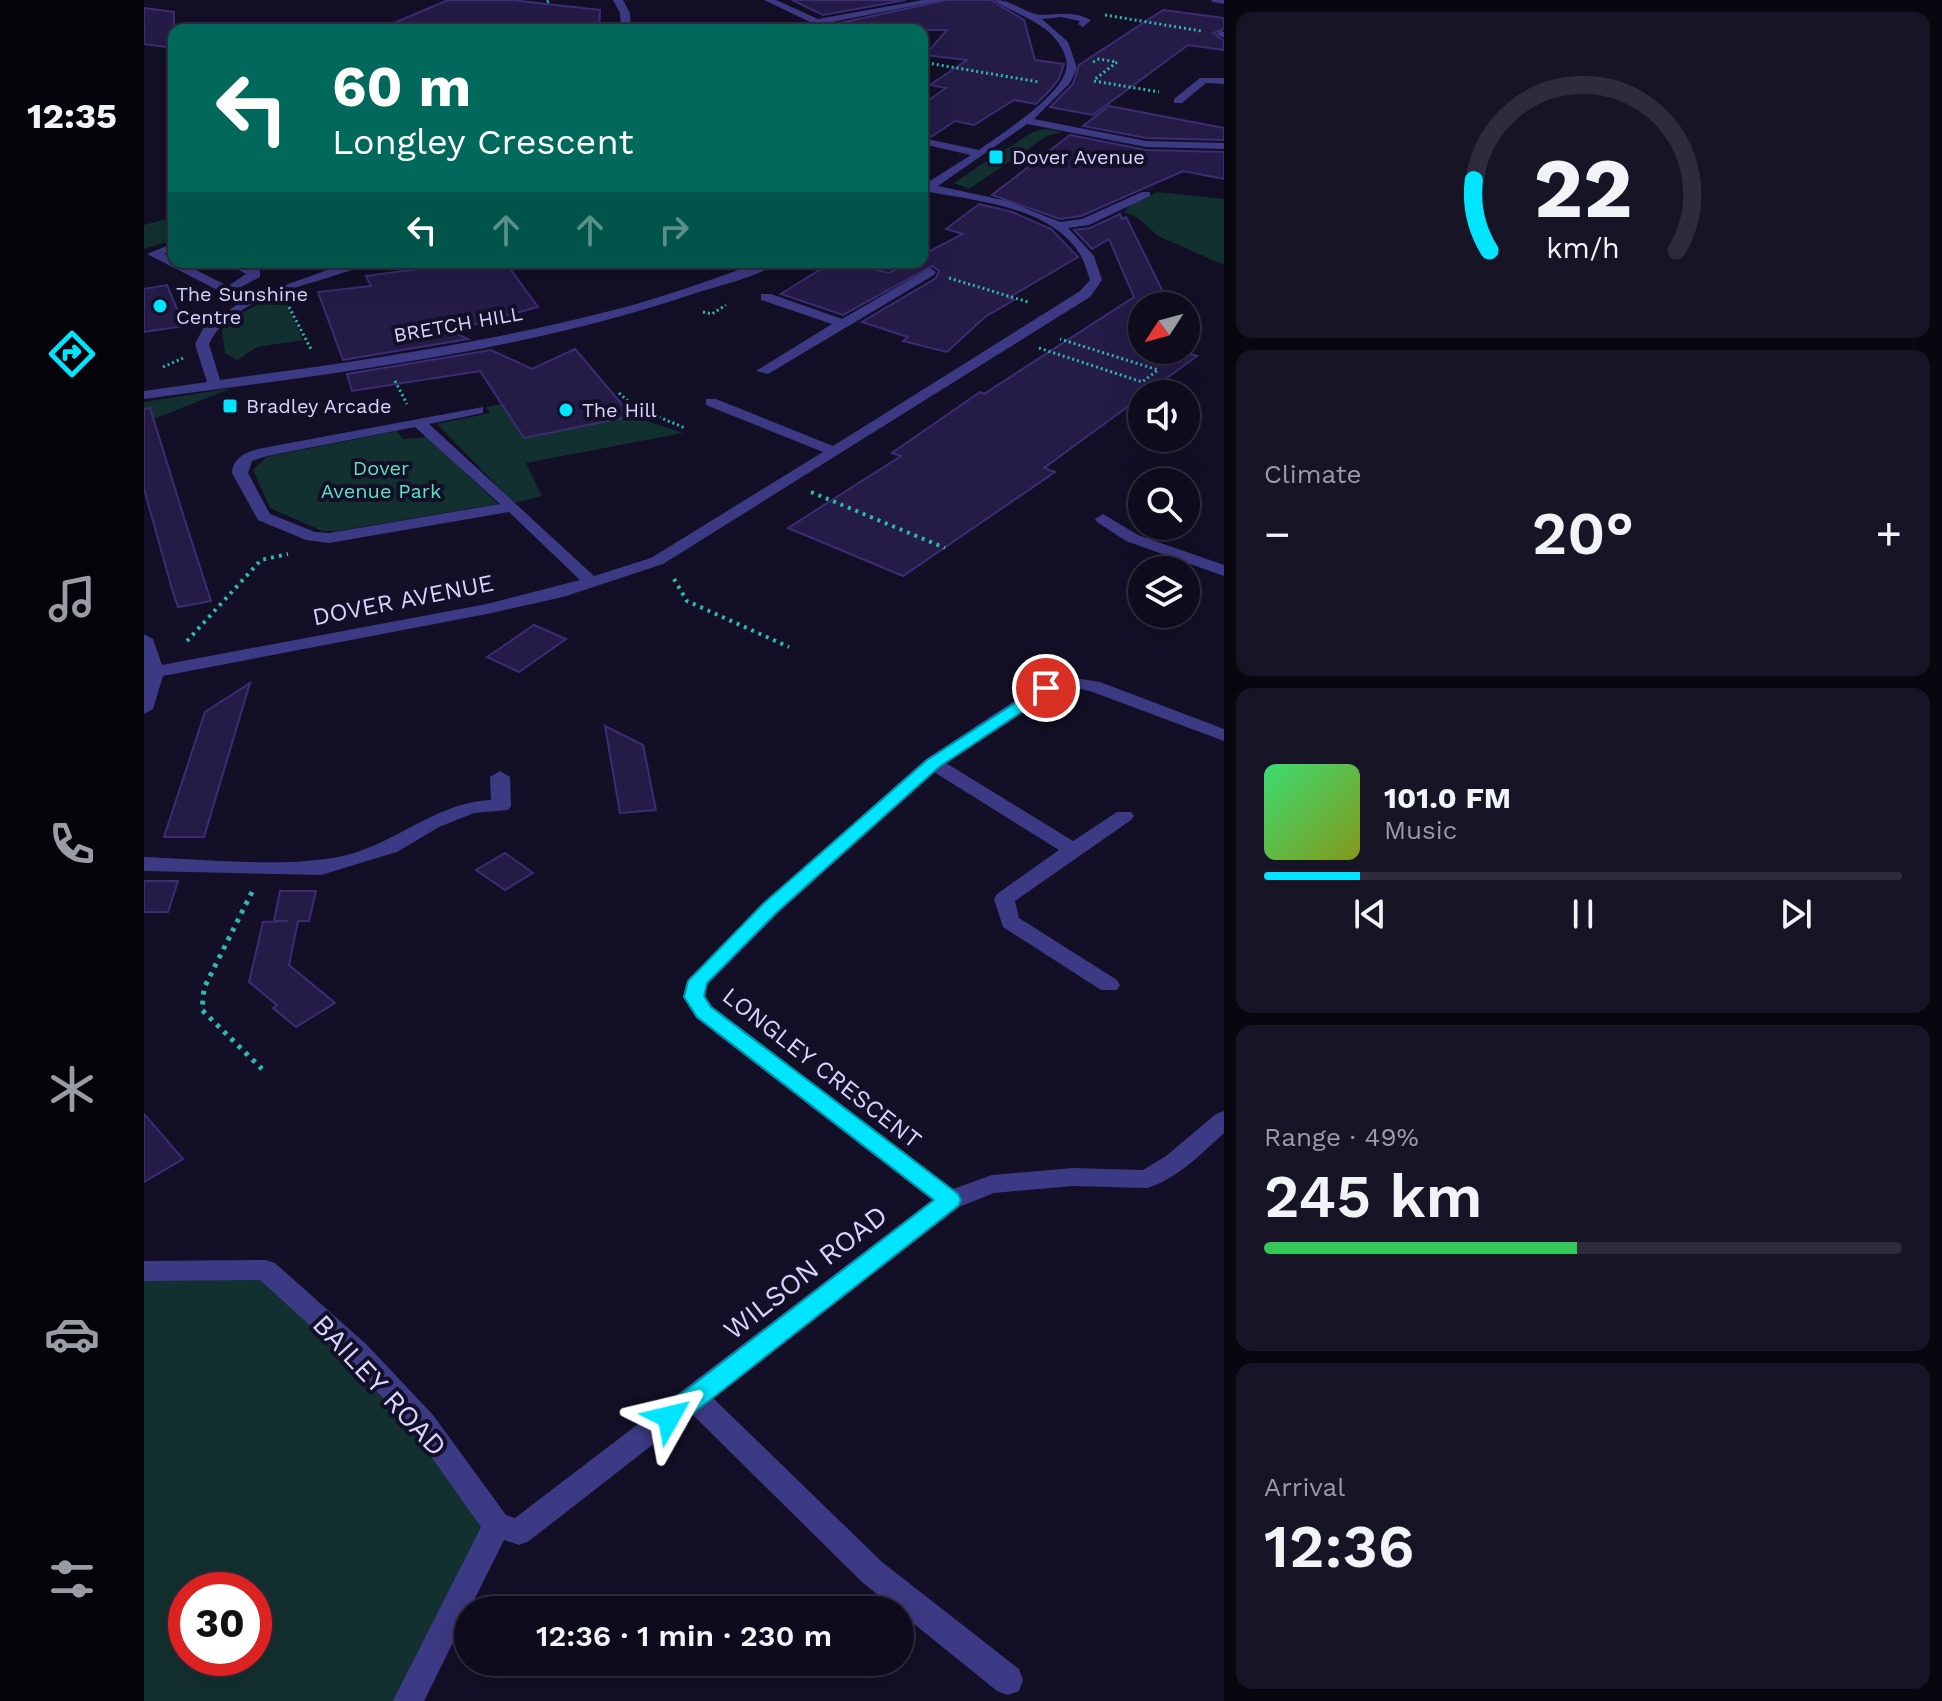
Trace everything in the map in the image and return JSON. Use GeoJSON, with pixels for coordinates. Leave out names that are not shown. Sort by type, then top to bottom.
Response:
{"type":"FeatureCollection","features":[{"type":"Feature","properties":{"kind":"street"},"geometry":{"type":"LineString","coordinates":[[618,0],[625,13],[626,24]]}},
{"type":"Feature","properties":{"kind":"street"},"geometry":{"type":"LineString","coordinates":[[769,0],[822,24]]}},
{"type":"Feature","properties":{"kind":"street"},"geometry":{"type":"LineString","coordinates":[[818,22],[938,0]]}},
{"type":"Feature","properties":{"kind":"street"},"geometry":{"type":"LineString","coordinates":[[928,187],[1026,121],[1065,86],[1072,65],[1063,43],[1036,17],[999,0]]}},
{"type":"Feature","properties":{"kind":"street"},"geometry":{"type":"LineString","coordinates":[[1216,0],[1224,1]]}},
{"type":"Feature","properties":{"kind":"street"},"geometry":{"type":"LineString","coordinates":[[1036,17],[1061,14],[1086,20],[1083,24]]}},
{"type":"Feature","properties":{"kind":"street"},"geometry":{"type":"LineString","coordinates":[[1181,99],[1209,77],[1224,81]]}},
{"type":"Feature","properties":{"kind":"street"},"geometry":{"type":"LineString","coordinates":[[1026,121],[1146,144],[1185,148],[1224,146]]}},
{"type":"Feature","properties":{"kind":"street"},"geometry":{"type":"LineString","coordinates":[[928,142],[978,153]]}},
{"type":"Feature","properties":{"kind":"street","name":"DOVER AVENUE"},"geometry":{"type":"LineString","coordinates":[[155,672],[487,609],[592,583],[657,561],[1032,330],[1085,294],[1096,280],[1094,263],[1059,226],[1020,208],[928,190]]}},
{"type":"Feature","properties":{"kind":"street"},"geometry":{"type":"LineString","coordinates":[[1059,226],[1085,222],[1146,194]]}},
{"type":"Feature","properties":{"kind":"street"},"geometry":{"type":"LineString","coordinates":[[149,250],[168,260]]}},
{"type":"Feature","properties":{"kind":"street"},"geometry":{"type":"LineString","coordinates":[[184,268],[252,302]]}},
{"type":"Feature","properties":{"kind":"street"},"geometry":{"type":"LineString","coordinates":[[233,293],[235,285],[256,274],[244,268]]}},
{"type":"Feature","properties":{"kind":"street"},"geometry":{"type":"LineString","coordinates":[[215,385],[202,350],[202,341],[214,323],[232,309],[345,268]]}},
{"type":"Feature","properties":{"kind":"street","name":"BRETCH HILL"},"geometry":{"type":"LineString","coordinates":[[144,395],[384,358],[611,315],[662,301],[755,268]]}},
{"type":"Feature","properties":{"kind":"street"},"geometry":{"type":"LineString","coordinates":[[763,371],[930,272]]}},
{"type":"Feature","properties":{"kind":"street"},"geometry":{"type":"LineString","coordinates":[[766,297],[841,323]]}},
{"type":"Feature","properties":{"kind":"street"},"geometry":{"type":"LineString","coordinates":[[711,402],[833,451]]}},
{"type":"Feature","properties":{"kind":"street"},"geometry":{"type":"LineString","coordinates":[[478,410],[263,452],[247,458],[240,466],[264,517],[312,537],[329,538],[510,507]]}},
{"type":"Feature","properties":{"kind":"street"},"geometry":{"type":"LineString","coordinates":[[418,422],[510,507],[544,532],[592,583]]}},
{"type":"Feature","properties":{"kind":"street"},"geometry":{"type":"LineString","coordinates":[[1103,519],[1132,538],[1224,571]]}},
{"type":"Feature","properties":{"kind":"street"},"geometry":{"type":"LineString","coordinates":[[144,639],[155,672],[144,709]]}},
{"type":"Feature","properties":{"kind":"street","name":"LONGLEY CRESCENT"},"geometry":{"type":"LineString","coordinates":[[950,1200],[704,1012],[694,997],[698,981],[771,908],[933,763],[1046,688],[1069,682],[1116,693],[1224,735]]}},
{"type":"Feature","properties":{"kind":"street"},"geometry":{"type":"LineString","coordinates":[[933,763],[1073,850]]}},
{"type":"Feature","properties":{"kind":"street"},"geometry":{"type":"LineString","coordinates":[[144,864],[321,868],[360,858],[471,807],[501,806],[500,777]]}},
{"type":"Feature","properties":{"kind":"street"},"geometry":{"type":"LineString","coordinates":[[1109,985],[1010,922],[1004,899],[1124,816]]}},
{"type":"Feature","properties":{"kind":"street","name":"WILSON ROAD"},"geometry":{"type":"LineString","coordinates":[[497,1525],[519,1532],[950,1200],[992,1184],[1073,1177],[1147,1179],[1174,1163],[1224,1120]]}},
{"type":"Feature","properties":{"kind":"street","name":"BAILEY ROAD"},"geometry":{"type":"LineString","coordinates":[[144,1271],[266,1270],[357,1352],[423,1423],[497,1525]]}},
{"type":"Feature","properties":{"kind":"street"},"geometry":{"type":"LineString","coordinates":[[694,1398],[872,1572],[1008,1680]]}},
{"type":"Feature","properties":{"kind":"street"},"geometry":{"type":"LineString","coordinates":[[408,1701],[497,1525]]}},
{"type":"Feature","properties":{"kind":"path"},"geometry":{"type":"LineString","coordinates":[[928,63],[1065,86]]}},
{"type":"Feature","properties":{"kind":"path"},"geometry":{"type":"LineString","coordinates":[[1093,80],[1181,99]]}},
{"type":"Feature","properties":{"kind":"path"},"geometry":{"type":"LineString","coordinates":[[930,272],[1059,312]]}},
{"type":"Feature","properties":{"kind":"path"},"geometry":{"type":"LineString","coordinates":[[281,291],[320,368]]}},
{"type":"Feature","properties":{"kind":"path"},"geometry":{"type":"LineString","coordinates":[[1015,340],[1142,382],[1158,370],[1032,330]]}},
{"type":"Feature","properties":{"kind":"path"},"geometry":{"type":"LineString","coordinates":[[155,371],[202,350]]}},
{"type":"Feature","properties":{"kind":"path"},"geometry":{"type":"LineString","coordinates":[[384,358],[418,422]]}},
{"type":"Feature","properties":{"kind":"path"},"geometry":{"type":"LineString","coordinates":[[619,393],[639,411]]}},
{"type":"Feature","properties":{"kind":"path"},"geometry":{"type":"LineString","coordinates":[[665,412],[654,415],[685,428]]}},
{"type":"Feature","properties":{"kind":"path"},"geometry":{"type":"LineString","coordinates":[[784,481],[945,548]]}},
{"type":"Feature","properties":{"kind":"path"},"geometry":{"type":"LineString","coordinates":[[189,666],[186,643],[261,560],[293,553],[312,537]]}},
{"type":"Feature","properties":{"kind":"path"},"geometry":{"type":"LineString","coordinates":[[657,561],[677,581],[687,601],[789,647]]}},
{"type":"Feature","properties":{"kind":"path"},"geometry":{"type":"LineString","coordinates":[[262,1069],[202,1010],[204,988],[263,865]]}},
{"type":"Feature","properties":{"kind":"green space"},"geometry":{"type":"Polygon","coordinates":[[[1046,129],[1063,132],[1047,136],[969,189],[954,183],[988,160],[988,155],[1046,129]]]}},
{"type":"Feature","properties":{"kind":"green space"},"geometry":{"type":"Polygon","coordinates":[[[1157,192],[1224,199],[1224,265],[1158,236],[1137,217],[1124,212],[1130,205],[1157,192]]]}},
{"type":"Feature","properties":{"kind":"green space"},"geometry":{"type":"Polygon","coordinates":[[[168,219],[168,242],[144,249],[144,225],[168,219]]]}},
{"type":"Feature","properties":{"kind":"green space"},"geometry":{"type":"Polygon","coordinates":[[[283,296],[303,340],[257,347],[237,360],[225,353],[222,330],[228,323],[250,308],[283,296]]]}},
{"type":"Feature","properties":{"kind":"green space"},"geometry":{"type":"Polygon","coordinates":[[[232,388],[144,423],[144,402],[232,388]]]}},
{"type":"Feature","properties":{"kind":"green space"},"geometry":{"type":"Polygon","coordinates":[[[502,404],[524,438],[632,416],[683,433],[526,463],[542,496],[514,503],[437,424],[490,413],[486,407],[502,404]]]}},
{"type":"Feature","properties":{"kind":"green space","name":"Dover Avenue Park"},"geometry":{"type":"Polygon","coordinates":[[[397,431],[403,439],[428,437],[498,504],[322,531],[270,508],[253,470],[266,457],[397,431]]]}},
{"type":"Feature","properties":{"kind":"green space"},"geometry":{"type":"Polygon","coordinates":[[[266,1270],[357,1352],[497,1525],[461,1596],[454,1596],[454,1610],[408,1701],[144,1701],[144,1271],[266,1270]]]}},
{"type":"Feature","properties":{"kind":"building"},"geometry":{"type":"Polygon","coordinates":[[[448,0],[511,0],[600,10],[599,24],[391,24],[448,0]]]}},
{"type":"Feature","properties":{"kind":"building"},"geometry":{"type":"Polygon","coordinates":[[[792,0],[906,0],[823,15],[792,0]]]}},
{"type":"Feature","properties":{"kind":"building"},"geometry":{"type":"Polygon","coordinates":[[[946,0],[991,0],[1024,20],[1035,60],[1064,64],[1059,79],[1036,104],[1014,100],[974,125],[955,121],[931,137],[928,136],[928,101],[946,88],[930,85],[967,60],[928,55],[947,30],[928,30],[928,24],[840,23],[946,0]]]}},
{"type":"Feature","properties":{"kind":"building"},"geometry":{"type":"Polygon","coordinates":[[[144,8],[174,12],[174,24],[168,24],[168,47],[144,44],[144,8]]]}},
{"type":"Feature","properties":{"kind":"building"},"geometry":{"type":"Polygon","coordinates":[[[1163,10],[1224,18],[1224,29],[1213,33],[1224,41],[1224,50],[1188,45],[1093,115],[1050,107],[1073,84],[1079,65],[1163,10]]]}},
{"type":"Feature","properties":{"kind":"building"},"geometry":{"type":"Polygon","coordinates":[[[1109,106],[1224,128],[1224,140],[1146,138],[1083,126],[1109,106]]]}},
{"type":"Feature","properties":{"kind":"building"},"geometry":{"type":"Polygon","coordinates":[[[1070,135],[1146,150],[1224,152],[1224,179],[1183,171],[1081,216],[1060,219],[992,195],[1070,135]]]}},
{"type":"Feature","properties":{"kind":"building"},"geometry":{"type":"Polygon","coordinates":[[[979,204],[1012,212],[1051,229],[1078,257],[1008,298],[1014,300],[985,317],[947,352],[903,341],[908,337],[862,322],[936,278],[939,271],[932,266],[843,315],[781,294],[822,268],[870,268],[889,273],[899,268],[928,268],[928,252],[963,234],[946,229],[979,204]]]}},
{"type":"Feature","properties":{"kind":"building"},"geometry":{"type":"Polygon","coordinates":[[[1120,214],[1122,219],[1126,217],[1163,292],[1132,292],[1109,239],[1092,249],[1074,230],[1090,228],[1120,214]]]}},
{"type":"Feature","properties":{"kind":"building"},"geometry":{"type":"Polygon","coordinates":[[[425,268],[509,268],[538,307],[450,331],[468,339],[343,360],[318,292],[371,286],[366,276],[425,268]]]}},
{"type":"Feature","properties":{"kind":"building","name":"The Sunshine Centre"},"geometry":{"type":"Polygon","coordinates":[[[167,285],[184,326],[144,332],[144,289],[167,285]]]}},
{"type":"Feature","properties":{"kind":"building"},"geometry":{"type":"Polygon","coordinates":[[[1128,301],[1128,364],[1186,364],[1164,380],[1128,380],[1128,407],[1044,468],[1055,472],[903,576],[788,528],[901,456],[892,453],[980,392],[984,394],[1128,301]]]}},
{"type":"Feature","properties":{"kind":"building"},"geometry":{"type":"Polygon","coordinates":[[[575,349],[632,416],[524,438],[480,371],[352,391],[347,374],[491,350],[532,369],[575,349]]]}},
{"type":"Feature","properties":{"kind":"building"},"geometry":{"type":"Polygon","coordinates":[[[150,408],[211,601],[178,607],[172,589],[144,489],[144,409],[150,408]]]}},
{"type":"Feature","properties":{"kind":"building"},"geometry":{"type":"Polygon","coordinates":[[[534,625],[566,639],[519,672],[487,657],[534,625]]]}},
{"type":"Feature","properties":{"kind":"building"},"geometry":{"type":"Polygon","coordinates":[[[250,683],[204,837],[164,837],[205,712],[250,683]]]}},
{"type":"Feature","properties":{"kind":"building"},"geometry":{"type":"Polygon","coordinates":[[[605,726],[643,745],[656,810],[620,813],[605,726]]]}},
{"type":"Feature","properties":{"kind":"building"},"geometry":{"type":"Polygon","coordinates":[[[505,853],[533,873],[505,890],[476,870],[505,853]]]}},
{"type":"Feature","properties":{"kind":"building"},"geometry":{"type":"Polygon","coordinates":[[[144,881],[178,881],[168,912],[144,912],[144,881]]]}},
{"type":"Feature","properties":{"kind":"building"},"geometry":{"type":"Polygon","coordinates":[[[280,891],[316,891],[309,921],[298,921],[289,965],[335,1003],[296,1027],[273,1008],[277,1005],[249,982],[263,922],[288,921],[274,921],[280,891]]]}},
{"type":"Feature","properties":{"kind":"building"},"geometry":{"type":"Polygon","coordinates":[[[144,1114],[183,1159],[144,1182],[144,1114]]]}},
{"type":"Feature","properties":{"kind":"place","name":"Dover Avenue"},"geometry":{"type":"Point","coordinates":[996,157]}},
{"type":"Feature","properties":{"kind":"place","name":"The Sunshine Centre"},"geometry":{"type":"Point","coordinates":[160,306]}},
{"type":"Feature","properties":{"kind":"place","name":"Bradley Arcade"},"geometry":{"type":"Point","coordinates":[230,406]}},
{"type":"Feature","properties":{"kind":"place","name":"The Hill"},"geometry":{"type":"Point","coordinates":[566,410]}},
{"type":"Feature","properties":{"kind":"route"},"geometry":{"type":"LineString","coordinates":[[669,1417],[950,1200],[704,1012],[694,997],[698,981],[771,908],[933,763],[1046,688]]}}]}
